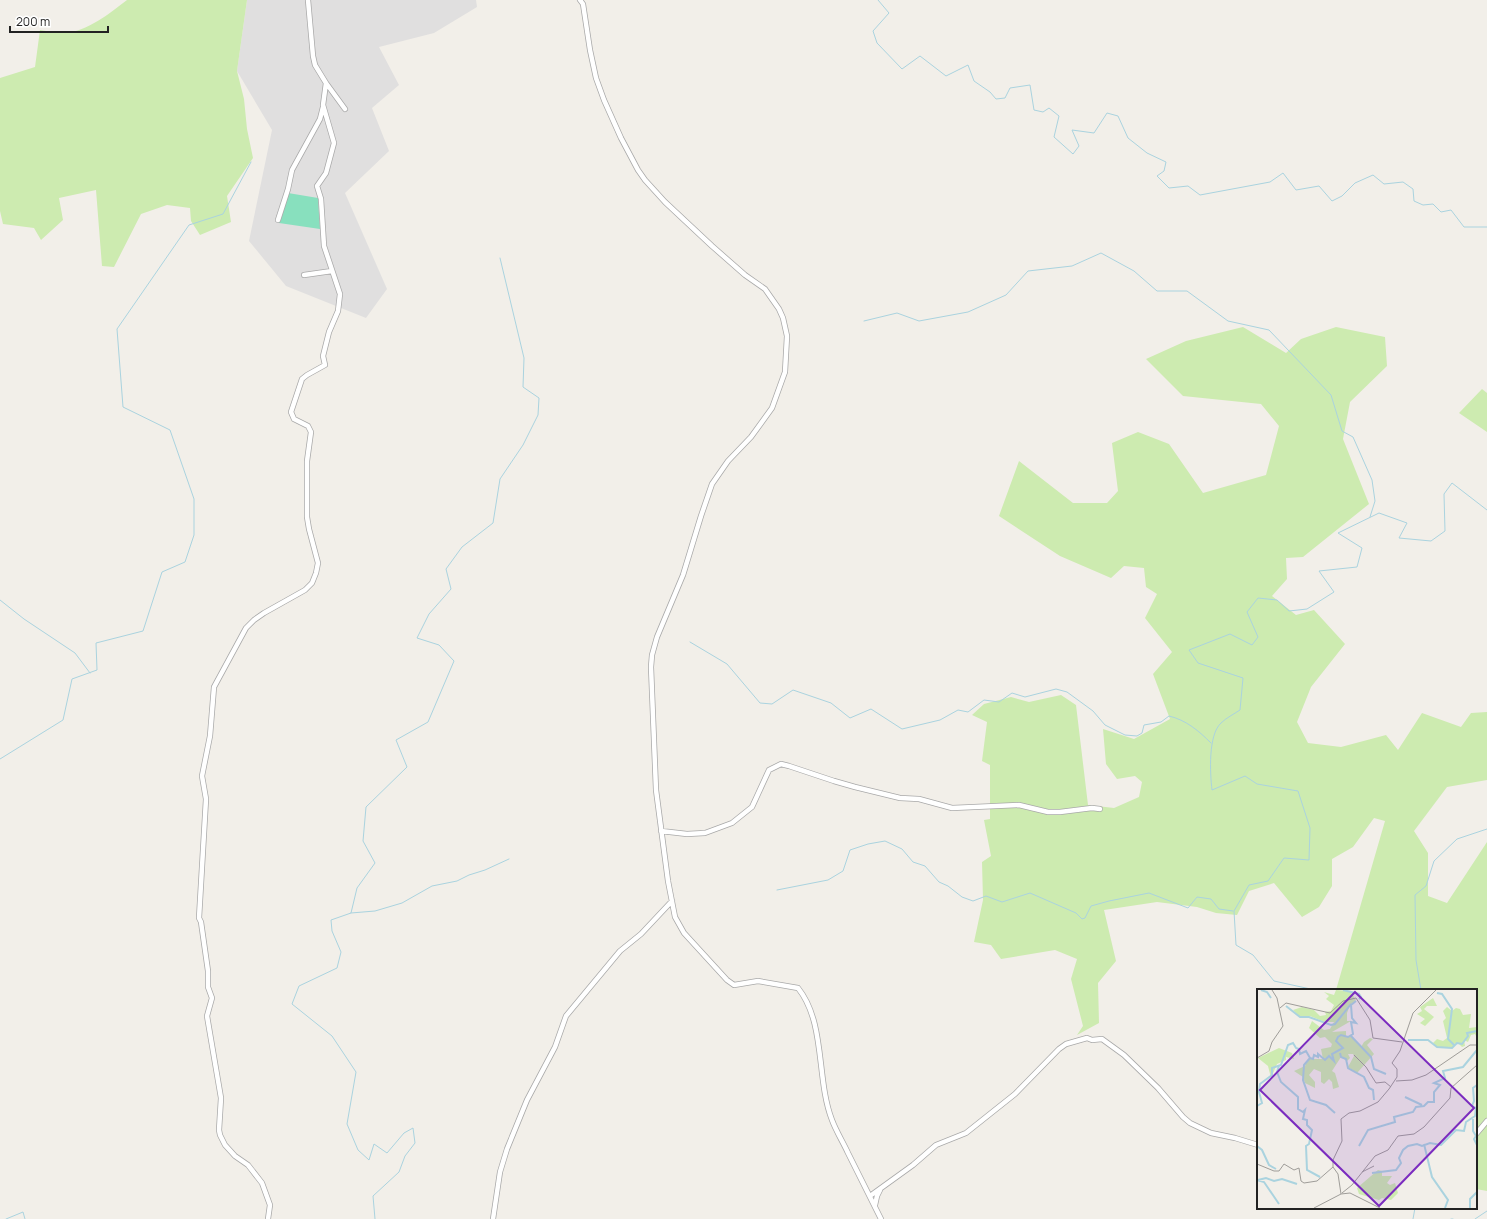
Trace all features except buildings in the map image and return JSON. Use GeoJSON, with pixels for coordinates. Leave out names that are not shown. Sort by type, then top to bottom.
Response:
{"type":"FeatureCollection","features":[{"type":"Feature","properties":{"kind":"street"},"geometry":{"type":"LineString","coordinates":[[308,0],[315,65],[345,109]]}},
{"type":"Feature","properties":{"kind":"street"},"geometry":{"type":"LineString","coordinates":[[580,0],[584,10],[593,66],[600,91],[621,138],[638,170],[665,202],[745,275],[765,289],[784,318],[787,336],[785,372],[772,408],[751,437],[728,461],[712,484],[683,575],[657,637],[652,655],[650,667],[655,773],[661,831],[675,917],[684,933],[727,980],[734,985],[770,982],[798,988],[801,992],[806,1000],[815,1025],[825,1096],[832,1121],[880,1219]]}},
{"type":"Feature","properties":{"kind":"street"},"geometry":{"type":"LineString","coordinates":[[278,220],[288,189],[292,170],[317,125],[323,105],[326,83]]}},
{"type":"Feature","properties":{"kind":"street"},"geometry":{"type":"LineString","coordinates":[[268,1219],[270,1205],[262,1183],[248,1165],[235,1156],[225,1145],[219,1130],[221,1098],[207,1016],[212,998],[208,988],[208,970],[201,922],[199,918],[206,799],[202,776],[210,736],[214,687],[219,675],[246,628],[254,620],[305,590],[312,583],[318,563],[308,529],[307,517],[307,461],[311,432],[308,426],[294,418],[291,408],[302,379],[325,365],[323,356],[329,332],[338,312],[340,294],[324,246],[321,199],[317,186],[326,173],[334,143],[323,105]]}},
{"type":"Feature","properties":{"kind":"street"},"geometry":{"type":"LineString","coordinates":[[304,275],[332,271]]}},
{"type":"Feature","properties":{"kind":"street"},"geometry":{"type":"LineString","coordinates":[[661,831],[687,834],[705,833],[732,823],[754,805],[769,770],[781,764],[855,787],[900,798],[919,799],[952,808],[1019,805],[1048,812],[1092,808],[1100,809]]}},
{"type":"Feature","properties":{"kind":"street"},"geometry":{"type":"LineString","coordinates":[[493,1219],[500,1172],[510,1141],[527,1100],[555,1047],[566,1016],[620,951],[641,934],[672,902]]}},
{"type":"Feature","properties":{"kind":"street"},"geometry":{"type":"LineString","coordinates":[[870,1196],[909,1168],[936,1145],[966,1133],[1015,1094],[1048,1059],[1066,1044],[1087,1038],[1092,1040],[1102,1039],[1124,1055],[1158,1088],[1190,1123],[1211,1133],[1257,1145]]}},
{"type":"Feature","properties":{"kind":"street"},"geometry":{"type":"LineString","coordinates":[[1477,1133],[1487,1121]]}},
{"type":"Feature","properties":{"kind":"street"},"geometry":{"type":"LineString","coordinates":[[875,1207],[880,1188]]}},
{"type":"Feature","properties":{"kind":"shaded area"},"geometry":{"type":"Polygon","coordinates":[[[247,0],[476,0],[477,7],[434,33],[379,47],[399,85],[372,108],[389,151],[345,193],[387,289],[366,318],[286,286],[249,241],[272,130],[237,71],[247,0]]]}},
{"type":"Feature","properties":{"kind":"green space"},"geometry":{"type":"Polygon","coordinates":[[[127,0],[247,0],[237,71],[244,99],[247,129],[253,158],[227,196],[231,222],[200,235],[191,221],[190,208],[167,205],[141,214],[114,267],[102,266],[96,190],[59,198],[63,220],[41,240],[34,228],[3,224],[0,211],[0,78],[35,67],[40,30],[64,33],[73,32],[90,26],[127,0]]]}},
{"type":"Feature","properties":{"kind":"green space"},"geometry":{"type":"Polygon","coordinates":[[[288,193],[318,198],[320,229],[279,223],[288,193]]]}},
{"type":"Feature","properties":{"kind":"green space"},"geometry":{"type":"Polygon","coordinates":[[[1243,327],[1286,353],[1301,339],[1336,327],[1385,337],[1387,366],[1350,402],[1343,439],[1369,504],[1303,557],[1286,558],[1287,579],[1272,596],[1296,615],[1314,610],[1345,644],[1311,687],[1297,722],[1308,743],[1341,747],[1386,735],[1398,750],[1422,713],[1461,727],[1471,713],[1487,712],[1487,780],[1447,787],[1414,831],[1428,853],[1428,896],[1447,903],[1487,842],[1487,1191],[1477,1189],[1477,989],[1336,989],[1385,821],[1374,818],[1353,847],[1332,859],[1332,886],[1319,907],[1302,917],[1274,883],[1249,891],[1237,915],[1216,913],[1197,907],[1157,902],[1104,910],[1116,961],[1098,983],[1099,1023],[1077,1035],[1083,1026],[1071,979],[1077,959],[1055,950],[1001,959],[991,945],[974,942],[983,900],[982,862],[991,856],[984,820],[990,819],[990,765],[982,761],[987,722],[972,715],[984,704],[1011,697],[1029,702],[1061,695],[1076,705],[1088,805],[1114,808],[1139,797],[1142,782],[1135,776],[1117,779],[1106,764],[1103,729],[1134,739],[1170,719],[1153,674],[1172,652],[1145,618],[1157,594],[1146,587],[1144,568],[1124,566],[1111,578],[1060,556],[999,516],[1019,461],[1073,503],[1107,503],[1118,491],[1112,443],[1138,432],[1169,444],[1203,493],[1266,475],[1279,426],[1261,404],[1183,396],[1146,359],[1186,341],[1243,327]]]}},
{"type":"Feature","properties":{"kind":"green space"},"geometry":{"type":"Polygon","coordinates":[[[1482,389],[1487,393],[1487,432],[1459,413],[1482,389]]]}},
{"type":"Feature","properties":{"kind":"waterway"},"geometry":{"type":"LineString","coordinates":[[878,0],[889,13],[873,31],[877,43],[902,69],[920,56],[946,76],[968,65],[974,81],[990,92],[996,99],[1005,98],[1010,88],[1030,85],[1034,110],[1043,112],[1049,108],[1059,116],[1054,137],[1073,154],[1079,146],[1072,130],[1094,133],[1107,113],[1118,116],[1128,138],[1147,153],[1166,162],[1164,171],[1157,176],[1169,188],[1188,186],[1200,195],[1270,182],[1283,173],[1296,190],[1319,186],[1332,201],[1342,196],[1355,183],[1373,175],[1384,184],[1403,182],[1413,189],[1414,201],[1423,205],[1433,204],[1441,212],[1451,210],[1464,227],[1487,227]]}},
{"type":"Feature","properties":{"kind":"waterway"},"geometry":{"type":"LineString","coordinates":[[0,759],[63,720],[72,679],[97,670],[96,643],[143,631],[162,572],[185,562],[194,535],[194,499],[170,430],[123,407],[117,329],[189,225],[223,214],[251,162]]}},
{"type":"Feature","properties":{"kind":"waterway"},"geometry":{"type":"LineString","coordinates":[[864,321],[897,313],[919,321],[968,312],[1006,295],[1028,271],[1072,266],[1101,253],[1134,271],[1157,291],[1187,291],[1228,321],[1269,330],[1331,395],[1342,431],[1353,437],[1372,480],[1375,501],[1370,517]]}},
{"type":"Feature","properties":{"kind":"waterway"},"geometry":{"type":"LineString","coordinates":[[375,1219],[373,1196],[399,1172],[405,1156],[415,1143],[413,1128],[404,1133],[387,1153],[374,1144],[369,1160],[358,1150],[347,1124],[356,1072],[332,1036],[292,1004],[299,986],[337,968],[341,952],[332,931],[331,920],[351,913],[357,888],[375,863],[363,841],[366,807],[407,767],[396,740],[428,722],[454,661],[439,645],[417,638],[429,614],[451,589],[446,569],[462,547],[493,523],[500,479],[523,445],[538,415],[539,398],[523,387],[524,358],[500,258]]}},
{"type":"Feature","properties":{"kind":"waterway"},"geometry":{"type":"LineString","coordinates":[[1310,989],[1274,981],[1253,955],[1236,945],[1234,911],[1249,885],[1268,881],[1284,858],[1309,860],[1310,828],[1298,791],[1257,784],[1245,776],[1212,790],[1211,755],[1214,736],[1221,723],[1240,710],[1243,678],[1198,663],[1189,650],[1230,634],[1252,645],[1258,637],[1247,612],[1258,598],[1277,600],[1289,611],[1307,609],[1334,592],[1319,571],[1357,567],[1362,548],[1338,533],[1379,513],[1407,523],[1399,538],[1431,541],[1445,531],[1444,494],[1452,483],[1487,510]]}},
{"type":"Feature","properties":{"kind":"waterway"},"geometry":{"type":"LineString","coordinates":[[0,600],[24,619],[75,653],[90,673]]}},
{"type":"Feature","properties":{"kind":"waterway"},"geometry":{"type":"LineString","coordinates":[[690,642],[727,664],[760,703],[772,704],[793,690],[831,703],[850,718],[871,709],[902,729],[940,720],[958,710],[968,712],[984,700],[999,702],[1012,693],[1025,697],[1056,689],[1067,692],[1093,711],[1105,725],[1125,735],[1137,736],[1142,733],[1144,725],[1161,722],[1169,716],[1192,726],[1211,743]]}},
{"type":"Feature","properties":{"kind":"waterway"},"geometry":{"type":"LineString","coordinates":[[1421,989],[1416,960],[1415,895],[1426,886],[1434,861],[1457,839],[1487,829]]}},
{"type":"Feature","properties":{"kind":"waterway"},"geometry":{"type":"LineString","coordinates":[[777,890],[828,880],[843,871],[850,850],[868,844],[885,841],[902,849],[913,862],[925,866],[939,882],[948,886],[962,897],[973,901],[986,896],[1002,902],[1030,893],[1076,913],[1082,919],[1085,918],[1091,906],[1149,893],[1188,908],[1197,897],[1211,899],[1219,909],[1233,911]]}},
{"type":"Feature","properties":{"kind":"waterway"},"geometry":{"type":"LineString","coordinates":[[351,913],[375,911],[402,903],[432,886],[457,881],[509,859]]}},
{"type":"Feature","properties":{"kind":"waterway"},"geometry":{"type":"LineString","coordinates":[[1413,1219],[1415,1209]]}},
{"type":"Feature","properties":{"kind":"waterway"},"geometry":{"type":"LineString","coordinates":[[1475,1219],[1487,1211]]}},
{"type":"Feature","properties":{"kind":"waterway"},"geometry":{"type":"LineString","coordinates":[[6,1219],[23,1212],[25,1219]]}}]}
